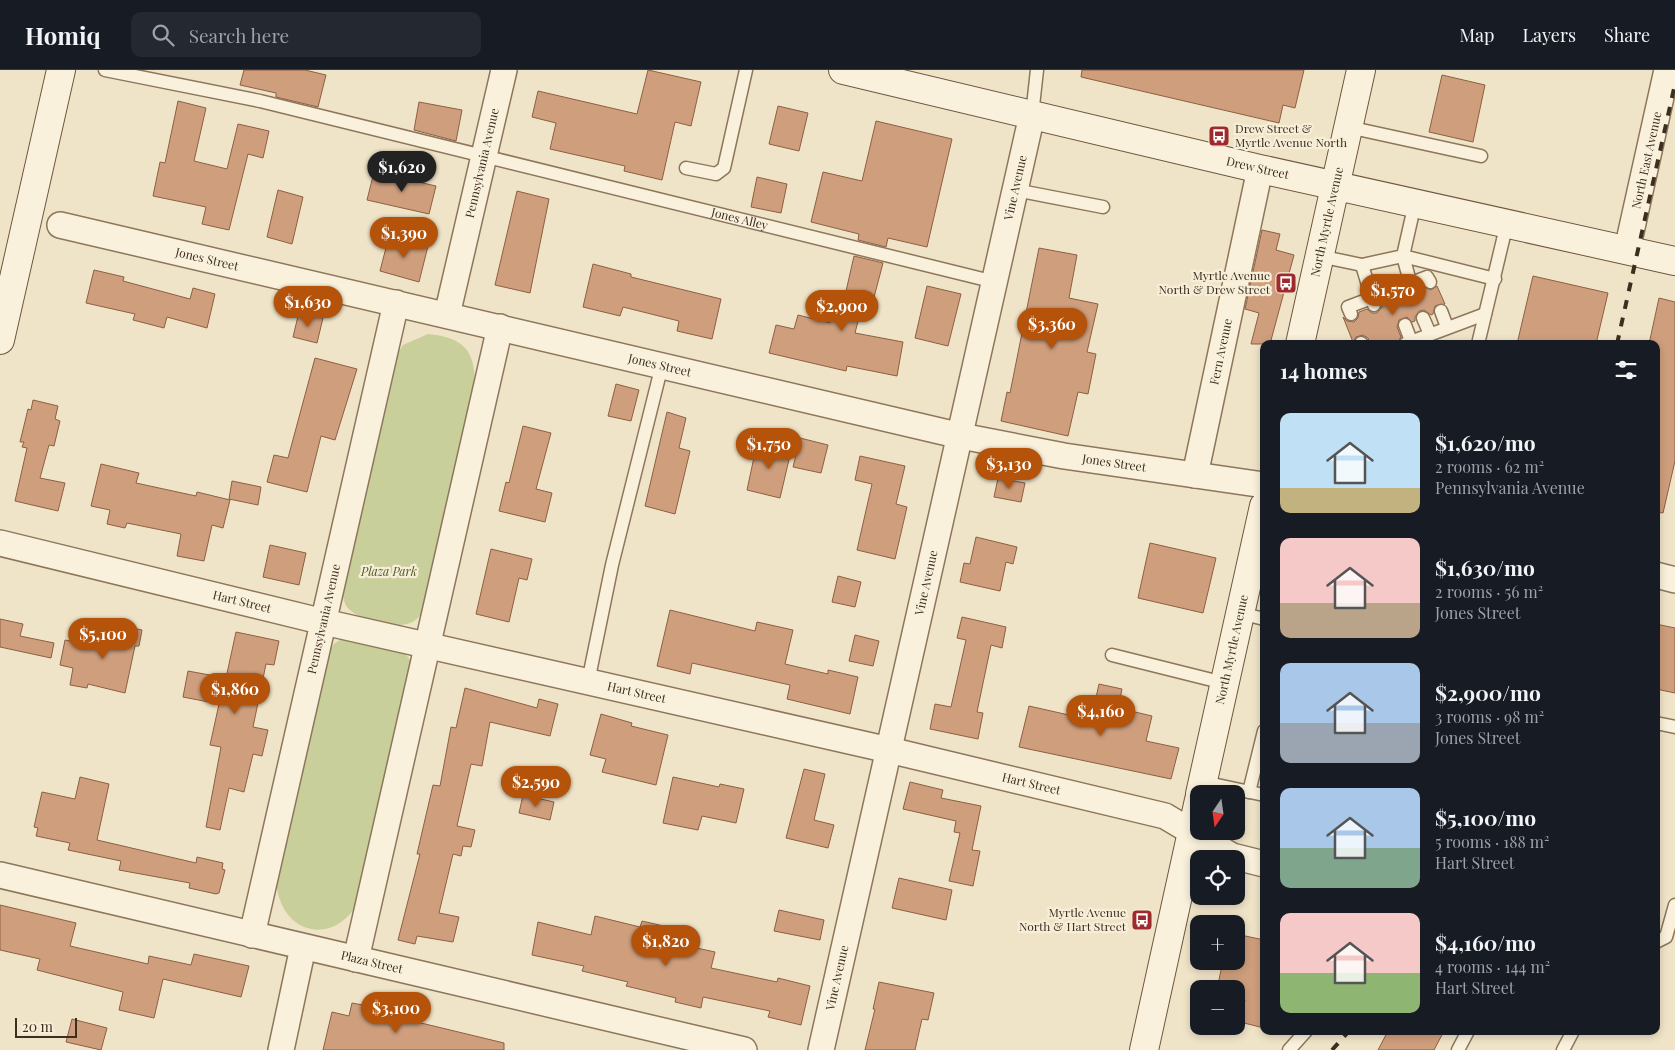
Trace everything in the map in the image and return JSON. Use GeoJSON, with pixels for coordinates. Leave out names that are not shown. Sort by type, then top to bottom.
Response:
{"type":"FeatureCollection","features":[{"type":"Feature","properties":{"kind":"main road"},"geometry":{"type":"LineString","coordinates":[[0,340],[61,70]]}},
{"type":"Feature","properties":{"kind":"main road","name":"Drew Street"},"geometry":{"type":"LineString","coordinates":[[843,70],[1260,169],[1675,261]]}},
{"type":"Feature","properties":{"kind":"main road","name":"North Myrtle Avenue"},"geometry":{"type":"LineString","coordinates":[[1301,340],[1361,70]]}},
{"type":"Feature","properties":{"kind":"main road","name":"North Myrtle Avenue"},"geometry":{"type":"LineString","coordinates":[[1202,785],[1224,683],[1252,616],[1260,543]]}},
{"type":"Feature","properties":{"kind":"main road","name":"North Myrtle Avenue"},"geometry":{"type":"LineString","coordinates":[[1144,1050],[1190,840]]}},
{"type":"Feature","properties":{"kind":"street","name":"Pennsylvania Avenue"},"geometry":{"type":"LineString","coordinates":[[447,315],[504,70]]}},
{"type":"Feature","properties":{"kind":"street","name":"North East Avenue"},"geometry":{"type":"LineString","coordinates":[[1627,250],[1668,70]]}},
{"type":"Feature","properties":{"kind":"street","name":"Vine Avenue"},"geometry":{"type":"LineString","coordinates":[[821,1050],[1032,115]]}},
{"type":"Feature","properties":{"kind":"street","name":"Fern Avenue"},"geometry":{"type":"LineString","coordinates":[[1195,475],[1260,169]]}},
{"type":"Feature","properties":{"kind":"street","name":"Jones Street"},"geometry":{"type":"LineString","coordinates":[[60,225],[961,436],[1064,456],[1260,484]]}},
{"type":"Feature","properties":{"kind":"street","name":"Pennsylvania Avenue"},"geometry":{"type":"LineString","coordinates":[[252,935],[396,303]]}},
{"type":"Feature","properties":{"kind":"street"},"geometry":{"type":"LineString","coordinates":[[356,959],[429,646],[500,327]]}},
{"type":"Feature","properties":{"kind":"street","name":"Hart Street"},"geometry":{"type":"LineString","coordinates":[[0,543],[324,622],[888,750],[1165,816],[1190,831]]}},
{"type":"Feature","properties":{"kind":"street"},"geometry":{"type":"LineString","coordinates":[[1660,576],[1675,580]]}},
{"type":"Feature","properties":{"kind":"street","name":"Hart Street"},"geometry":{"type":"LineString","coordinates":[[1205,840],[1232,856],[1260,863]]}},
{"type":"Feature","properties":{"kind":"street","name":"Plaza Street"},"geometry":{"type":"LineString","coordinates":[[0,875],[744,1050]]}},
{"type":"Feature","properties":{"kind":"street"},"geometry":{"type":"LineString","coordinates":[[281,1050],[304,947]]}},
{"type":"Feature","properties":{"kind":"lane","name":"Jones Alley"},"geometry":{"type":"LineString","coordinates":[[105,70],[260,101],[995,282]]}},
{"type":"Feature","properties":{"kind":"lane"},"geometry":{"type":"LineString","coordinates":[[686,168],[716,174],[724,168],[746,70]]}},
{"type":"Feature","properties":{"kind":"lane"},"geometry":{"type":"LineString","coordinates":[[1032,115],[1037,70]]}},
{"type":"Feature","properties":{"kind":"lane"},"geometry":{"type":"LineString","coordinates":[[1348,127],[1480,156]]}},
{"type":"Feature","properties":{"kind":"lane"},"geometry":{"type":"LineString","coordinates":[[1015,190],[1103,207]]}},
{"type":"Feature","properties":{"kind":"lane"},"geometry":{"type":"LineString","coordinates":[[1411,287],[1403,256],[1415,203]]}},
{"type":"Feature","properties":{"kind":"lane"},"geometry":{"type":"LineString","coordinates":[[1479,340],[1507,223]]}},
{"type":"Feature","properties":{"kind":"lane"},"geometry":{"type":"LineString","coordinates":[[1319,256],[1362,265],[1403,256],[1494,279]]}},
{"type":"Feature","properties":{"kind":"lane"},"geometry":{"type":"LineString","coordinates":[[1362,265],[1373,302]]}},
{"type":"Feature","properties":{"kind":"lane"},"geometry":{"type":"LineString","coordinates":[[1351,314],[1348,307],[1373,302],[1411,287],[1427,276],[1430,282]]}},
{"type":"Feature","properties":{"kind":"lane"},"geometry":{"type":"LineString","coordinates":[[1441,311],[1447,327]]}},
{"type":"Feature","properties":{"kind":"lane"},"geometry":{"type":"LineString","coordinates":[[1414,340],[1485,314]]}},
{"type":"Feature","properties":{"kind":"lane"},"geometry":{"type":"LineString","coordinates":[[1423,318],[1430,334]]}},
{"type":"Feature","properties":{"kind":"lane"},"geometry":{"type":"LineString","coordinates":[[1405,325],[1408,340]]}},
{"type":"Feature","properties":{"kind":"lane"},"geometry":{"type":"LineString","coordinates":[[588,682],[612,565],[662,366]]}},
{"type":"Feature","properties":{"kind":"lane"},"geometry":{"type":"LineString","coordinates":[[1112,655],[1224,683]]}},
{"type":"Feature","properties":{"kind":"lane"},"geometry":{"type":"LineString","coordinates":[[1660,724],[1675,728]]}},
{"type":"Feature","properties":{"kind":"lane"},"geometry":{"type":"LineString","coordinates":[[1250,792],[1260,748]]}},
{"type":"Feature","properties":{"kind":"lane"},"geometry":{"type":"LineString","coordinates":[[1245,792],[1260,794]]}},
{"type":"Feature","properties":{"kind":"lane"},"geometry":{"type":"LineString","coordinates":[[1660,940],[1666,937],[1675,905]]}},
{"type":"Feature","properties":{"kind":"lane"},"geometry":{"type":"LineString","coordinates":[[1289,1050],[1302,1035]]}},
{"type":"Feature","properties":{"kind":"lane"},"geometry":{"type":"LineString","coordinates":[[1458,1050],[1466,1035]]}},
{"type":"Feature","properties":{"kind":"lane"},"geometry":{"type":"LineString","coordinates":[[1563,1050],[1571,1035]]}},
{"type":"Feature","properties":{"kind":"green space","name":"Plaza Park"},"geometry":{"type":"Polygon","coordinates":[[[428,334],[454,340],[463,345],[469,352],[474,372],[474,398],[429,603],[417,619],[410,623],[401,625],[380,624],[361,617],[347,607],[342,592],[393,361],[403,345],[428,334]]]}},
{"type":"Feature","properties":{"kind":"green space"},"geometry":{"type":"Polygon","coordinates":[[[345,637],[402,651],[409,658],[412,669],[360,900],[349,915],[336,925],[323,929],[310,929],[297,923],[287,914],[280,899],[276,881],[327,653],[335,643],[345,637]]]}},
{"type":"Feature","properties":{"kind":"building"},"geometry":{"type":"Polygon","coordinates":[[[244,70],[305,70],[326,75],[318,107],[276,97],[276,93],[240,85],[244,70]]]}},
{"type":"Feature","properties":{"kind":"building"},"geometry":{"type":"Polygon","coordinates":[[[648,70],[701,82],[691,126],[675,122],[662,180],[624,171],[625,166],[550,149],[556,123],[532,117],[538,91],[637,114],[648,70]]]}},
{"type":"Feature","properties":{"kind":"building"},"geometry":{"type":"Polygon","coordinates":[[[1082,70],[1304,70],[1295,108],[1283,105],[1279,123],[1081,77],[1082,70]]]}},
{"type":"Feature","properties":{"kind":"building"},"geometry":{"type":"Polygon","coordinates":[[[1442,75],[1485,85],[1473,142],[1429,132],[1442,75]]]}},
{"type":"Feature","properties":{"kind":"building"},"geometry":{"type":"Polygon","coordinates":[[[178,101],[206,108],[194,161],[227,169],[238,124],[269,131],[263,158],[248,154],[229,230],[202,224],[206,207],[153,196],[160,162],[165,163],[178,101]]]}},
{"type":"Feature","properties":{"kind":"building"},"geometry":{"type":"Polygon","coordinates":[[[419,102],[462,110],[456,141],[414,130],[419,102]]]}},
{"type":"Feature","properties":{"kind":"building"},"geometry":{"type":"Polygon","coordinates":[[[778,106],[808,113],[799,151],[769,144],[778,106]]]}},
{"type":"Feature","properties":{"kind":"building"},"geometry":{"type":"Polygon","coordinates":[[[876,121],[952,139],[927,247],[888,238],[886,247],[858,240],[859,234],[811,222],[823,172],[862,181],[876,121]]]}},
{"type":"Feature","properties":{"kind":"building"},"geometry":{"type":"Polygon","coordinates":[[[374,172],[436,186],[429,214],[367,200],[374,172]]]}},
{"type":"Feature","properties":{"kind":"building"},"geometry":{"type":"Polygon","coordinates":[[[757,177],[787,184],[781,213],[751,207],[757,177]]]}},
{"type":"Feature","properties":{"kind":"building"},"geometry":{"type":"Polygon","coordinates":[[[278,190],[303,197],[292,244],[267,237],[278,190]]]}},
{"type":"Feature","properties":{"kind":"building"},"geometry":{"type":"Polygon","coordinates":[[[517,191],[549,199],[530,293],[495,285],[517,191]]]}},
{"type":"Feature","properties":{"kind":"building"},"geometry":{"type":"Polygon","coordinates":[[[1262,230],[1280,234],[1276,250],[1294,255],[1271,340],[1260,340],[1260,344],[1251,344],[1259,313],[1245,309],[1262,230]]]}},
{"type":"Feature","properties":{"kind":"building"},"geometry":{"type":"Polygon","coordinates":[[[389,236],[428,246],[419,282],[380,271],[389,236]]]}},
{"type":"Feature","properties":{"kind":"building"},"geometry":{"type":"Polygon","coordinates":[[[1039,248],[1077,255],[1069,298],[1098,304],[1087,352],[1096,354],[1088,394],[1078,392],[1068,436],[1001,421],[1007,392],[1010,393],[1039,248]]]}},
{"type":"Feature","properties":{"kind":"building"},"geometry":{"type":"Polygon","coordinates":[[[854,256],[883,263],[873,301],[864,298],[855,333],[903,342],[897,376],[847,366],[846,371],[769,353],[776,325],[794,329],[798,315],[830,323],[831,320],[839,322],[854,256]]]}},
{"type":"Feature","properties":{"kind":"building"},"geometry":{"type":"Polygon","coordinates":[[[593,264],[631,274],[631,277],[721,299],[712,339],[677,331],[679,321],[623,307],[620,316],[583,307],[593,264]]]}},
{"type":"Feature","properties":{"kind":"building"},"geometry":{"type":"Polygon","coordinates":[[[94,270],[124,277],[123,281],[190,299],[193,288],[215,294],[207,328],[167,317],[164,328],[133,320],[135,314],[86,303],[94,270]]]}},
{"type":"Feature","properties":{"kind":"building"},"geometry":{"type":"Polygon","coordinates":[[[1533,276],[1608,293],[1597,340],[1518,340],[1533,276]]]}},
{"type":"Feature","properties":{"kind":"building"},"geometry":{"type":"Polygon","coordinates":[[[927,286],[961,294],[948,346],[915,338],[927,286]]]}},
{"type":"Feature","properties":{"kind":"building"},"geometry":{"type":"Polygon","coordinates":[[[1437,286],[1445,304],[1435,306],[1431,315],[1424,310],[1419,311],[1415,321],[1412,322],[1407,317],[1399,320],[1397,327],[1401,337],[1399,340],[1369,340],[1363,335],[1352,340],[1343,317],[1347,321],[1354,322],[1358,318],[1359,312],[1367,309],[1372,313],[1377,313],[1382,307],[1382,303],[1406,294],[1415,297],[1420,288],[1424,287],[1431,290],[1437,286]]]}},
{"type":"Feature","properties":{"kind":"building"},"geometry":{"type":"Polygon","coordinates":[[[1659,298],[1675,302],[1675,461],[1663,513],[1660,513],[1660,340],[1650,340],[1659,298]]]}},
{"type":"Feature","properties":{"kind":"building"},"geometry":{"type":"Polygon","coordinates":[[[299,312],[323,318],[317,343],[293,337],[299,312]]]}},
{"type":"Feature","properties":{"kind":"building"},"geometry":{"type":"Polygon","coordinates":[[[315,358],[357,369],[335,440],[321,436],[307,492],[267,482],[274,455],[288,458],[315,358]]]}},
{"type":"Feature","properties":{"kind":"building"},"geometry":{"type":"Polygon","coordinates":[[[616,384],[639,390],[631,421],[608,416],[616,384]]]}},
{"type":"Feature","properties":{"kind":"building"},"geometry":{"type":"Polygon","coordinates":[[[33,400],[58,406],[55,419],[60,421],[54,446],[49,445],[40,478],[65,483],[58,511],[15,501],[27,448],[22,447],[24,442],[20,442],[28,409],[31,410],[33,400]]]}},
{"type":"Feature","properties":{"kind":"building"},"geometry":{"type":"Polygon","coordinates":[[[667,412],[686,418],[679,448],[690,451],[675,514],[645,506],[667,412]]]}},
{"type":"Feature","properties":{"kind":"building"},"geometry":{"type":"Polygon","coordinates":[[[523,426],[551,433],[536,489],[552,493],[545,522],[499,511],[506,482],[509,483],[523,426]]]}},
{"type":"Feature","properties":{"kind":"building"},"geometry":{"type":"Polygon","coordinates":[[[800,438],[828,445],[821,473],[793,467],[800,438]]]}},
{"type":"Feature","properties":{"kind":"building"},"geometry":{"type":"Polygon","coordinates":[[[757,443],[791,451],[780,498],[747,490],[757,443]]]}},
{"type":"Feature","properties":{"kind":"building"},"geometry":{"type":"Polygon","coordinates":[[[860,456],[905,466],[896,504],[907,507],[895,559],[857,550],[872,484],[855,480],[860,456]]]}},
{"type":"Feature","properties":{"kind":"building"},"geometry":{"type":"Polygon","coordinates":[[[101,464],[139,473],[136,483],[196,496],[197,492],[230,500],[223,528],[212,525],[204,561],[177,556],[181,534],[127,523],[125,528],[107,524],[110,510],[91,506],[101,464]]]}},
{"type":"Feature","properties":{"kind":"building"},"geometry":{"type":"Polygon","coordinates":[[[998,478],[1025,483],[1021,502],[994,497],[998,478]]]}},
{"type":"Feature","properties":{"kind":"building"},"geometry":{"type":"Polygon","coordinates":[[[232,481],[261,487],[258,505],[229,499],[232,481]]]}},
{"type":"Feature","properties":{"kind":"building"},"geometry":{"type":"Polygon","coordinates":[[[976,537],[1017,547],[1013,564],[1006,562],[1000,591],[960,582],[964,563],[970,564],[976,537]]]}},
{"type":"Feature","properties":{"kind":"building"},"geometry":{"type":"Polygon","coordinates":[[[1150,543],[1216,558],[1203,613],[1138,598],[1150,543]]]}},
{"type":"Feature","properties":{"kind":"building"},"geometry":{"type":"Polygon","coordinates":[[[270,545],[306,553],[299,585],[263,577],[270,545]]]}},
{"type":"Feature","properties":{"kind":"building"},"geometry":{"type":"Polygon","coordinates":[[[491,549],[532,559],[527,580],[519,578],[509,622],[476,614],[491,549]]]}},
{"type":"Feature","properties":{"kind":"building"},"geometry":{"type":"Polygon","coordinates":[[[838,576],[861,582],[855,607],[832,602],[838,576]]]}},
{"type":"Feature","properties":{"kind":"building"},"geometry":{"type":"Polygon","coordinates":[[[670,610],[755,631],[757,622],[793,630],[785,664],[828,674],[828,670],[858,677],[850,714],[787,699],[790,685],[692,663],[690,674],[657,666],[670,610]]]}},
{"type":"Feature","properties":{"kind":"building"},"geometry":{"type":"Polygon","coordinates":[[[962,617],[1006,627],[1002,648],[991,645],[977,712],[983,713],[978,739],[930,729],[935,704],[951,707],[966,640],[957,638],[962,617]]]}},
{"type":"Feature","properties":{"kind":"building"},"geometry":{"type":"Polygon","coordinates":[[[0,619],[23,624],[20,636],[54,643],[51,658],[0,647],[0,619]]]}},
{"type":"Feature","properties":{"kind":"building"},"geometry":{"type":"Polygon","coordinates":[[[113,624],[142,630],[139,646],[135,646],[125,693],[88,684],[87,688],[70,685],[73,668],[60,665],[65,640],[107,648],[113,624]]]}},
{"type":"Feature","properties":{"kind":"building"},"geometry":{"type":"Polygon","coordinates":[[[1660,625],[1675,628],[1675,693],[1660,690],[1660,625]]]}},
{"type":"Feature","properties":{"kind":"building"},"geometry":{"type":"Polygon","coordinates":[[[236,632],[279,641],[274,665],[266,664],[253,727],[268,730],[262,756],[253,754],[244,792],[229,788],[220,830],[206,827],[221,747],[210,745],[219,704],[183,697],[188,671],[226,678],[236,632]]]}},
{"type":"Feature","properties":{"kind":"building"},"geometry":{"type":"Polygon","coordinates":[[[855,635],[879,641],[873,666],[849,661],[855,635]]]}},
{"type":"Feature","properties":{"kind":"building"},"geometry":{"type":"Polygon","coordinates":[[[1099,684],[1122,689],[1118,708],[1152,716],[1146,741],[1179,748],[1171,779],[1019,747],[1029,706],[1091,720],[1099,684]]]}},
{"type":"Feature","properties":{"kind":"building"},"geometry":{"type":"Polygon","coordinates":[[[465,688],[537,708],[539,699],[558,704],[550,736],[490,722],[482,766],[471,764],[457,826],[475,830],[471,847],[463,846],[461,856],[453,854],[439,913],[459,917],[453,942],[417,936],[415,944],[398,940],[420,854],[417,854],[433,785],[440,786],[451,727],[456,728],[465,688]]]}},
{"type":"Feature","properties":{"kind":"building"},"geometry":{"type":"Polygon","coordinates":[[[601,714],[632,723],[631,726],[668,735],[656,785],[602,772],[606,759],[590,755],[601,714]]]}},
{"type":"Feature","properties":{"kind":"building"},"geometry":{"type":"Polygon","coordinates":[[[804,769],[825,774],[814,820],[834,825],[828,848],[786,838],[804,769]]]}},
{"type":"Feature","properties":{"kind":"building"},"geometry":{"type":"Polygon","coordinates":[[[80,777],[109,784],[97,840],[196,863],[197,857],[223,863],[222,869],[225,870],[219,893],[189,888],[190,883],[119,870],[121,861],[68,850],[70,843],[36,836],[38,828],[34,827],[42,792],[75,799],[80,777]]]}},
{"type":"Feature","properties":{"kind":"building"},"geometry":{"type":"Polygon","coordinates":[[[673,777],[719,787],[720,784],[744,789],[736,823],[702,816],[698,830],[663,823],[673,777]]]}},
{"type":"Feature","properties":{"kind":"building"},"geometry":{"type":"Polygon","coordinates":[[[910,782],[943,790],[941,798],[981,806],[972,850],[980,851],[973,886],[949,881],[960,833],[954,832],[956,821],[903,809],[910,782]]]}},
{"type":"Feature","properties":{"kind":"building"},"geometry":{"type":"Polygon","coordinates":[[[523,795],[554,802],[550,820],[519,813],[523,795]]]}},
{"type":"Feature","properties":{"kind":"building"},"geometry":{"type":"Polygon","coordinates":[[[899,878],[952,890],[946,920],[892,908],[899,878]]]}},
{"type":"Feature","properties":{"kind":"building"},"geometry":{"type":"Polygon","coordinates":[[[0,905],[76,923],[70,946],[148,964],[149,956],[191,965],[194,954],[249,966],[241,997],[163,979],[154,1018],[119,1010],[123,992],[37,970],[40,959],[0,950],[0,905]]]}},
{"type":"Feature","properties":{"kind":"building"},"geometry":{"type":"Polygon","coordinates":[[[779,910],[824,920],[820,940],[774,931],[779,910]]]}},
{"type":"Feature","properties":{"kind":"building"},"geometry":{"type":"Polygon","coordinates":[[[595,916],[640,927],[642,921],[668,927],[665,941],[715,952],[711,968],[777,982],[778,978],[810,986],[801,1025],[768,1017],[770,1011],[703,997],[701,1008],[675,1002],[676,998],[626,986],[628,982],[582,971],[584,966],[532,955],[538,922],[591,935],[595,916]]]}},
{"type":"Feature","properties":{"kind":"building"},"geometry":{"type":"Polygon","coordinates":[[[1245,936],[1260,939],[1260,1027],[1245,1023],[1245,980],[1219,980],[1221,970],[1245,970],[1245,936]]]}},
{"type":"Feature","properties":{"kind":"building"},"geometry":{"type":"Polygon","coordinates":[[[879,982],[934,993],[928,1020],[922,1019],[915,1050],[865,1050],[875,1009],[873,1009],[879,982]]]}},
{"type":"Feature","properties":{"kind":"building"},"geometry":{"type":"Polygon","coordinates":[[[352,1003],[389,1010],[388,1015],[504,1043],[504,1050],[323,1050],[332,1012],[349,1016],[352,1003]]]}},
{"type":"Feature","properties":{"kind":"building"},"geometry":{"type":"Polygon","coordinates":[[[72,1019],[107,1028],[101,1050],[66,1042],[72,1019]]]}},
{"type":"Feature","properties":{"kind":"building"},"geometry":{"type":"Polygon","coordinates":[[[1386,1035],[1442,1035],[1434,1050],[1378,1050],[1386,1035]]]}},
{"type":"Feature","properties":{"kind":"railway"},"geometry":{"type":"LineString","coordinates":[[1618,340],[1675,84]]}},
{"type":"Feature","properties":{"kind":"railway"},"geometry":{"type":"LineString","coordinates":[[1332,1050],[1345,1035]]}},
{"type":"Feature","properties":{"kind":"place","name":"Drew Street & Myrtle Avenue North"},"geometry":{"type":"Point","coordinates":[1219,136]}},
{"type":"Feature","properties":{"kind":"place","name":"Myrtle Avenue North & Drew Street"},"geometry":{"type":"Point","coordinates":[1286,283]}},
{"type":"Feature","properties":{"kind":"place","name":"Myrtle Avenue North & Hart Street"},"geometry":{"type":"Point","coordinates":[1142,920]}}]}
